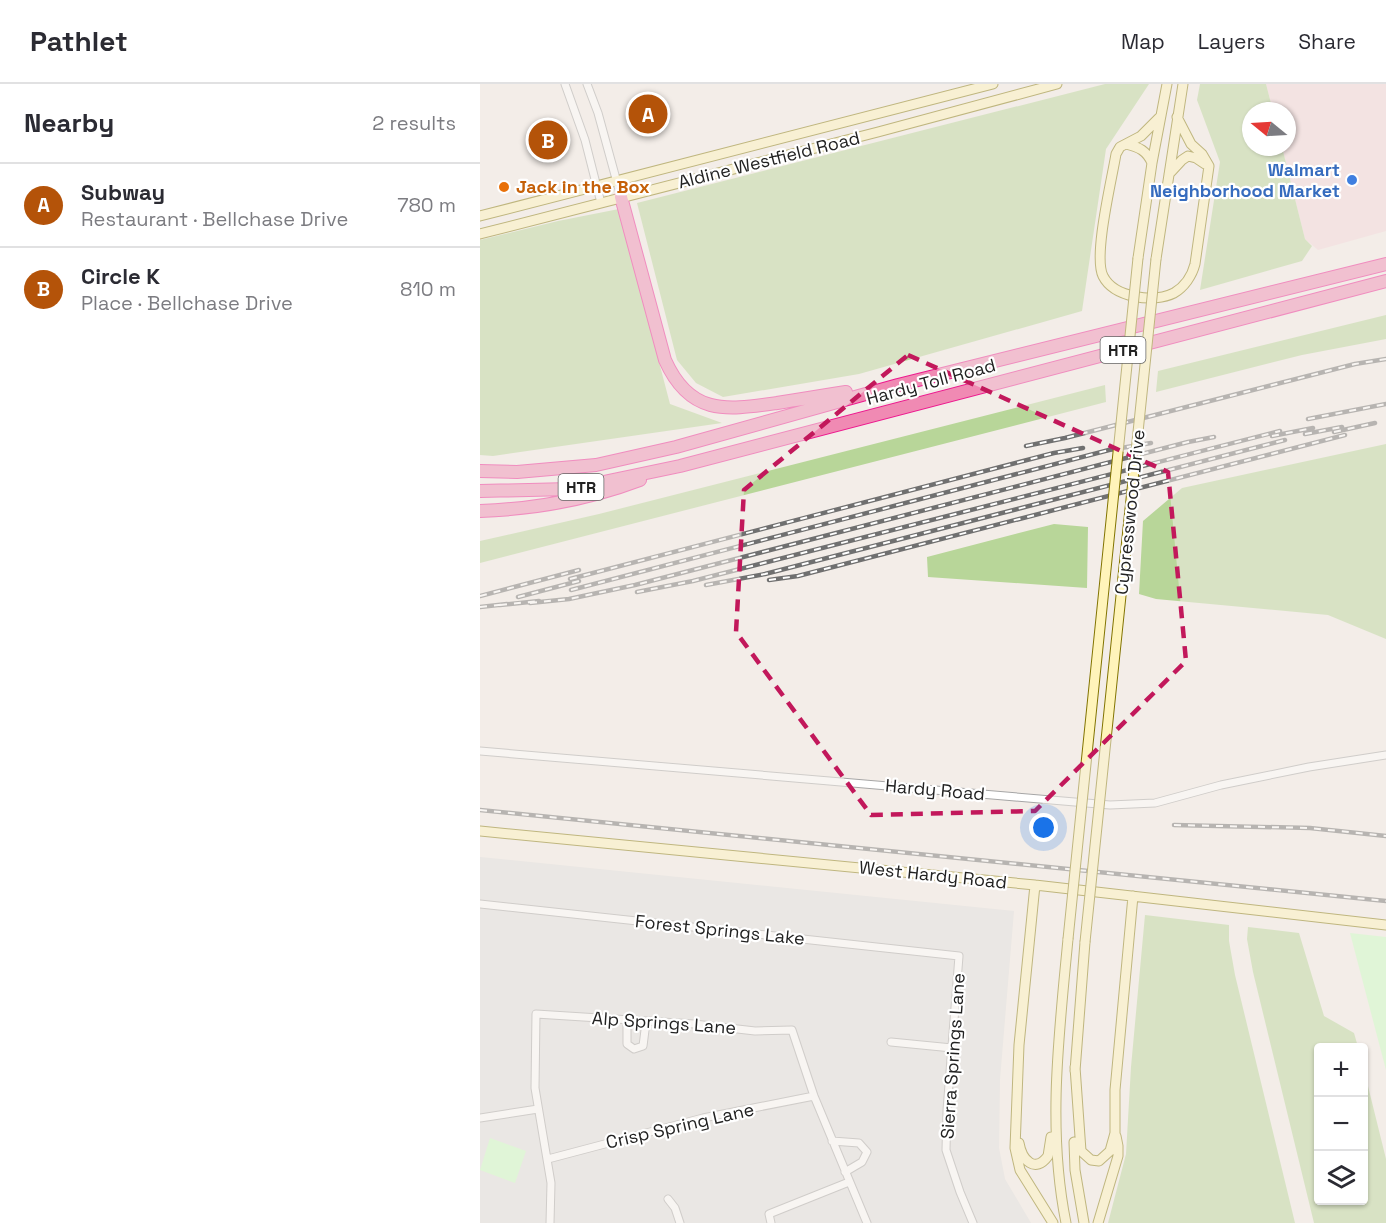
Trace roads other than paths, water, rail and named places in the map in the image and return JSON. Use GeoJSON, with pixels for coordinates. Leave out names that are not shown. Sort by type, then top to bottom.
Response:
{"type":"FeatureCollection","features":[{"type":"Feature","properties":{"kind":"highway"},"geometry":{"type":"LineString","coordinates":[[621,197],[665,360],[676,381],[691,395],[710,405],[735,409],[898,385]]}},
{"type":"Feature","properties":{"kind":"highway","name":"Hardy Toll Road"},"geometry":{"type":"LineString","coordinates":[[480,471],[517,472],[596,465],[676,447],[898,385],[1386,264]]}},
{"type":"Feature","properties":{"kind":"highway","name":"Hardy Toll Road"},"geometry":{"type":"LineString","coordinates":[[480,491],[570,489],[680,466],[1386,281]]}},
{"type":"Feature","properties":{"kind":"highway"},"geometry":{"type":"LineString","coordinates":[[480,511],[515,510],[616,489],[680,466]]}},
{"type":"Feature","properties":{"kind":"main road","name":"Aldine Westfield Road"},"geometry":{"type":"LineString","coordinates":[[480,234],[1057,84]]}},
{"type":"Feature","properties":{"kind":"main road","name":"Cypresswood Drive"},"geometry":{"type":"LineString","coordinates":[[1055,1105],[1056,1068],[1068,939],[1138,258],[1167,84]]}},
{"type":"Feature","properties":{"kind":"main road","name":"Cypresswood Drive"},"geometry":{"type":"LineString","coordinates":[[1075,1068],[1085,942],[1156,259],[1183,84]]}},
{"type":"Feature","properties":{"kind":"main road","name":"Aldine Westfield Road"},"geometry":{"type":"LineString","coordinates":[[480,216],[990,85]]}},
{"type":"Feature","properties":{"kind":"main road"},"geometry":{"type":"LineString","coordinates":[[990,85],[991,102]]}},
{"type":"Feature","properties":{"kind":"main road"},"geometry":{"type":"LineString","coordinates":[[874,114],[878,132]]}},
{"type":"Feature","properties":{"kind":"main road"},"geometry":{"type":"LineString","coordinates":[[1161,116],[1141,136],[1120,147],[1116,154],[1099,255],[1103,276],[1110,284],[1126,295],[1145,298],[1167,296],[1176,292],[1189,279],[1195,264],[1209,166],[1202,154],[1191,144],[1177,117]]}},
{"type":"Feature","properties":{"kind":"main road"},"geometry":{"type":"LineString","coordinates":[[762,142],[766,160]]}},
{"type":"Feature","properties":{"kind":"main road"},"geometry":{"type":"LineString","coordinates":[[1126,144],[1142,149],[1152,164]]}},
{"type":"Feature","properties":{"kind":"main road"},"geometry":{"type":"LineString","coordinates":[[1169,174],[1188,156],[1209,166]]}},
{"type":"Feature","properties":{"kind":"main road","name":"West Hardy Road"},"geometry":{"type":"LineString","coordinates":[[480,831],[1035,885],[1386,925]]}},
{"type":"Feature","properties":{"kind":"main road"},"geometry":{"type":"LineString","coordinates":[[1035,885],[1019,1045],[1015,1148],[1020,1170],[1053,1223]]}},
{"type":"Feature","properties":{"kind":"main road"},"geometry":{"type":"LineString","coordinates":[[1098,1223],[1118,1156],[1115,1133],[1115,1090],[1133,896]]}},
{"type":"Feature","properties":{"kind":"main road"},"geometry":{"type":"LineString","coordinates":[[1075,1068],[1081,1151],[1091,1160],[1099,1161],[1110,1151],[1115,1133]]}},
{"type":"Feature","properties":{"kind":"main road"},"geometry":{"type":"LineString","coordinates":[[1075,1068],[1073,1114],[1075,1170],[1084,1223]]}},
{"type":"Feature","properties":{"kind":"main road"},"geometry":{"type":"LineString","coordinates":[[1015,1124],[1023,1156],[1029,1162],[1041,1163],[1050,1152],[1055,1105]]}},
{"type":"Feature","properties":{"kind":"main road"},"geometry":{"type":"LineString","coordinates":[[1055,1105],[1058,1170],[1066,1223]]}},
{"type":"Feature","properties":{"kind":"street"},"geometry":{"type":"LineString","coordinates":[[566,84],[585,140],[601,203]]}},
{"type":"Feature","properties":{"kind":"street"},"geometry":{"type":"LineString","coordinates":[[587,84],[598,113],[621,197]]}},
{"type":"Feature","properties":{"kind":"street","name":"Hardy Road"},"geometry":{"type":"LineString","coordinates":[[480,751],[1110,804],[1155,803],[1221,785],[1309,767],[1386,755]]}},
{"type":"Feature","properties":{"kind":"street","name":"Forest Springs Lake"},"geometry":{"type":"LineString","coordinates":[[480,904],[959,956]]}},
{"type":"Feature","properties":{"kind":"street","name":"Sierra Springs Lane"},"geometry":{"type":"LineString","coordinates":[[959,956],[946,1149],[973,1223]]}},
{"type":"Feature","properties":{"kind":"street","name":"Alp Springs Lane"},"geometry":{"type":"LineString","coordinates":[[538,1109],[534,1070],[536,1014],[755,1030],[792,1030],[814,1096]]}},
{"type":"Feature","properties":{"kind":"street"},"geometry":{"type":"LineString","coordinates":[[627,1021],[627,1044],[634,1049],[643,1046],[645,1042],[646,1022]]}},
{"type":"Feature","properties":{"kind":"street"},"geometry":{"type":"LineString","coordinates":[[891,1042],[952,1048]]}},
{"type":"Feature","properties":{"kind":"street"},"geometry":{"type":"LineString","coordinates":[[814,1096],[867,1223]]}},
{"type":"Feature","properties":{"kind":"street","name":"Crisp Spring Lane"},"geometry":{"type":"LineString","coordinates":[[548,1159],[703,1118],[814,1096]]}},
{"type":"Feature","properties":{"kind":"street"},"geometry":{"type":"LineString","coordinates":[[480,1118],[538,1109],[551,1183],[550,1223]]}},
{"type":"Feature","properties":{"kind":"street"},"geometry":{"type":"LineString","coordinates":[[832,1141],[859,1143],[867,1152],[862,1162],[845,1172]]}},
{"type":"Feature","properties":{"kind":"street"},"geometry":{"type":"LineString","coordinates":[[771,1223],[769,1214],[849,1182]]}},
{"type":"Feature","properties":{"kind":"street"},"geometry":{"type":"LineString","coordinates":[[668,1199],[675,1208],[680,1223]]}},
{"type":"Feature","properties":{"kind":"railway"},"geometry":{"type":"LineString","coordinates":[[1026,446],[1355,364],[1386,359]]}},
{"type":"Feature","properties":{"kind":"railway"},"geometry":{"type":"LineString","coordinates":[[1308,419],[1386,404]]}},
{"type":"Feature","properties":{"kind":"railway"},"geometry":{"type":"LineString","coordinates":[[1334,432],[1375,423]]}},
{"type":"Feature","properties":{"kind":"railway"},"geometry":{"type":"LineString","coordinates":[[1305,434],[1342,427]]}},
{"type":"Feature","properties":{"kind":"railway"},"geometry":{"type":"LineString","coordinates":[[1272,436],[1313,428]]}},
{"type":"Feature","properties":{"kind":"railway"},"geometry":{"type":"LineString","coordinates":[[637,592],[693,581],[1280,431]]}},
{"type":"Feature","properties":{"kind":"railway"},"geometry":{"type":"LineString","coordinates":[[769,580],[798,576],[1345,435]]}},
{"type":"Feature","properties":{"kind":"railway"},"geometry":{"type":"LineString","coordinates":[[530,603],[569,599],[635,585],[1214,437]]}},
{"type":"Feature","properties":{"kind":"railway"},"geometry":{"type":"LineString","coordinates":[[706,585],[765,574],[1285,440]]}},
{"type":"Feature","properties":{"kind":"railway"},"geometry":{"type":"LineString","coordinates":[[571,590],[1109,450],[1151,443]]}},
{"type":"Feature","properties":{"kind":"railway"},"geometry":{"type":"LineString","coordinates":[[570,579],[1054,453],[1083,448]]}},
{"type":"Feature","properties":{"kind":"railway"},"geometry":{"type":"LineString","coordinates":[[480,596],[579,570]]}},
{"type":"Feature","properties":{"kind":"railway"},"geometry":{"type":"LineString","coordinates":[[518,597],[579,581]]}},
{"type":"Feature","properties":{"kind":"railway"},"geometry":{"type":"LineString","coordinates":[[500,605],[539,601]]}},
{"type":"Feature","properties":{"kind":"railway"},"geometry":{"type":"LineString","coordinates":[[480,607],[507,604]]}},
{"type":"Feature","properties":{"kind":"railway"},"geometry":{"type":"LineString","coordinates":[[480,810],[1386,901]]}},
{"type":"Feature","properties":{"kind":"railway"},"geometry":{"type":"LineString","coordinates":[[1174,825],[1310,828],[1386,836]]}},
{"type":"Feature","properties":{"kind":"place","name":"Subway"},"geometry":{"type":"Point","coordinates":[648,114]}},
{"type":"Feature","properties":{"kind":"place","name":"Circle K"},"geometry":{"type":"Point","coordinates":[548,140]}},
{"type":"Feature","properties":{"kind":"place","name":"Walmart Neighborhood Market"},"geometry":{"type":"Point","coordinates":[1352,180]}},
{"type":"Feature","properties":{"kind":"place","name":"Jack in the Box"},"geometry":{"type":"Point","coordinates":[504,187]}}]}
